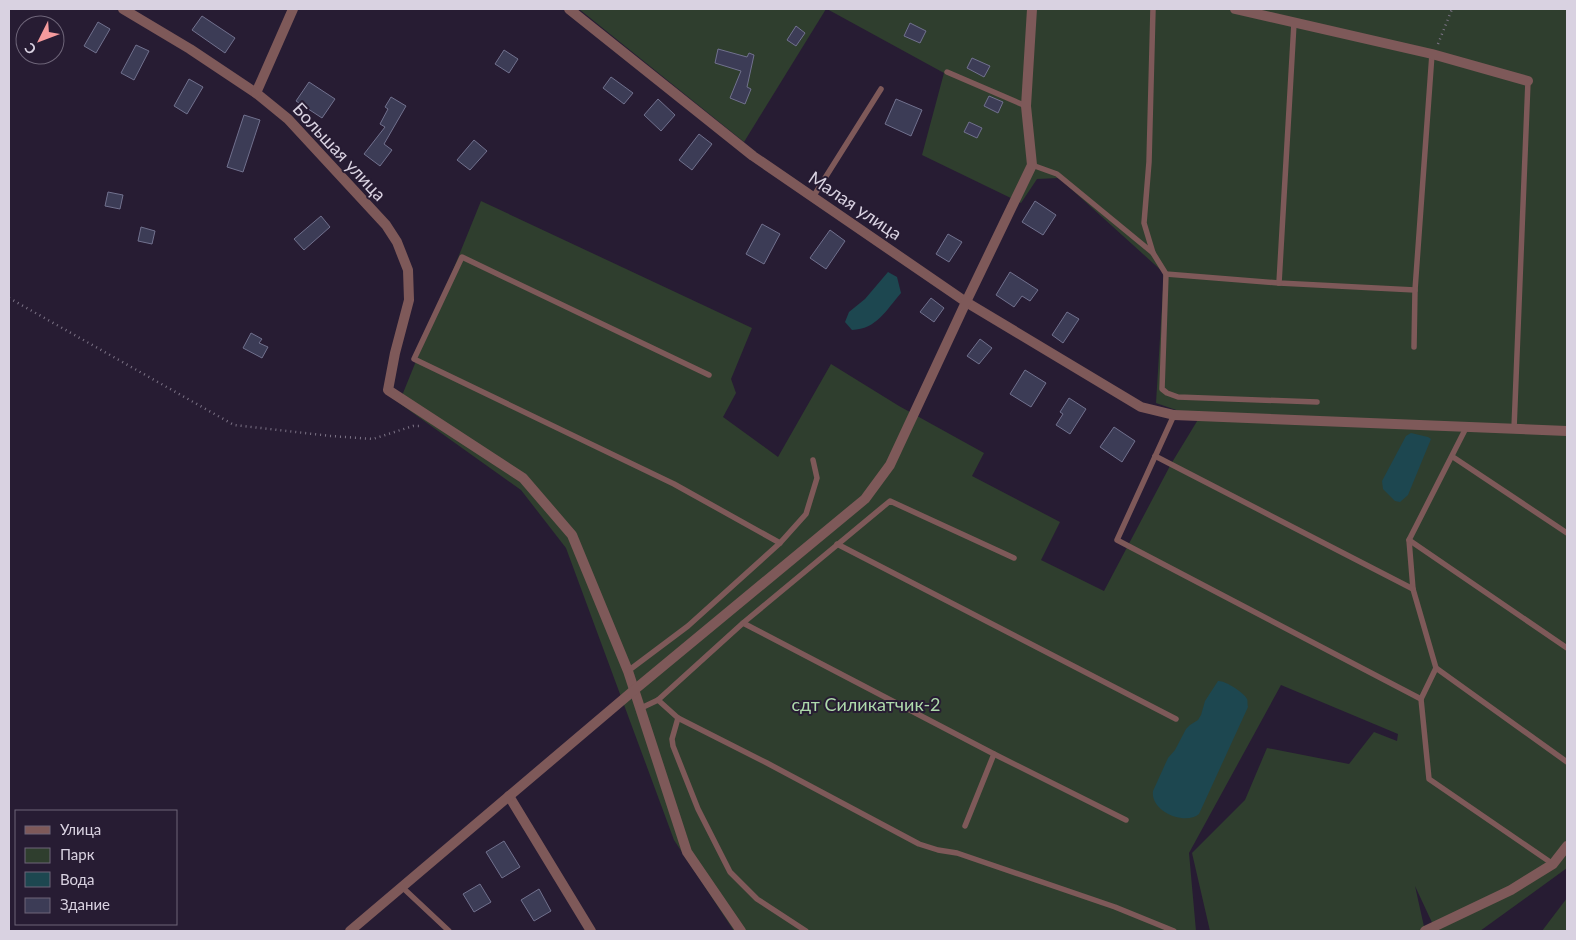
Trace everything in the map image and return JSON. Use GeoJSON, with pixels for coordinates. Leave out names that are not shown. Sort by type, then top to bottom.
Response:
{"type":"FeatureCollection","features":[{"type":"Feature","properties":{"kind":"street","name":"Большая улица"},"geometry":{"type":"LineString","coordinates":[[123,9],[190,49],[256,93],[288,119],[386,225],[397,242],[408,270],[409,300],[395,353],[388,390],[442,425]]}},
{"type":"Feature","properties":{"kind":"street"},"geometry":{"type":"LineString","coordinates":[[256,93],[293,9]]}},
{"type":"Feature","properties":{"kind":"street","name":"Малая улица"},"geometry":{"type":"LineString","coordinates":[[569,9],[753,156],[966,302],[1141,406],[1174,415],[1567,431]]}},
{"type":"Feature","properties":{"kind":"street"},"geometry":{"type":"LineString","coordinates":[[350,931],[633,691],[865,499],[890,465],[1032,165],[1026,106],[1032,9]]}},
{"type":"Feature","properties":{"kind":"street"},"geometry":{"type":"LineString","coordinates":[[1235,9],[1432,54],[1528,81]]}},
{"type":"Feature","properties":{"kind":"street"},"geometry":{"type":"LineString","coordinates":[[442,425],[523,478],[572,535],[628,670],[633,691],[687,852],[741,931]]}},
{"type":"Feature","properties":{"kind":"street"},"geometry":{"type":"LineString","coordinates":[[509,796],[591,931]]}},
{"type":"Feature","properties":{"kind":"street"},"geometry":{"type":"LineString","coordinates":[[1425,931],[1511,890],[1553,864],[1567,846]]}},
{"type":"Feature","properties":{"kind":"lane"},"geometry":{"type":"LineString","coordinates":[[1153,9],[1149,162],[1144,222],[1153,253],[1166,274],[1162,389],[1178,397],[1317,402]]}},
{"type":"Feature","properties":{"kind":"lane"},"geometry":{"type":"LineString","coordinates":[[1279,282],[1294,23]]}},
{"type":"Feature","properties":{"kind":"lane"},"geometry":{"type":"LineString","coordinates":[[1414,347],[1415,290],[1432,54]]}},
{"type":"Feature","properties":{"kind":"lane"},"geometry":{"type":"LineString","coordinates":[[947,72],[1026,106]]}},
{"type":"Feature","properties":{"kind":"lane"},"geometry":{"type":"LineString","coordinates":[[1514,429],[1528,81]]}},
{"type":"Feature","properties":{"kind":"lane"},"geometry":{"type":"LineString","coordinates":[[813,197],[881,89]]}},
{"type":"Feature","properties":{"kind":"lane"},"geometry":{"type":"LineString","coordinates":[[1032,165],[1056,174],[1153,253]]}},
{"type":"Feature","properties":{"kind":"lane"},"geometry":{"type":"LineString","coordinates":[[709,375],[462,257],[414,358],[674,484],[780,542]]}},
{"type":"Feature","properties":{"kind":"lane"},"geometry":{"type":"LineString","coordinates":[[1166,274],[1415,290]]}},
{"type":"Feature","properties":{"kind":"lane"},"geometry":{"type":"LineString","coordinates":[[1174,415],[1117,540],[1421,698]]}},
{"type":"Feature","properties":{"kind":"lane"},"geometry":{"type":"LineString","coordinates":[[1467,426],[1453,457],[1409,540],[1413,589],[1436,668],[1567,762]]}},
{"type":"Feature","properties":{"kind":"lane"},"geometry":{"type":"LineString","coordinates":[[1155,456],[1413,589]]}},
{"type":"Feature","properties":{"kind":"lane"},"geometry":{"type":"LineString","coordinates":[[1453,457],[1567,533]]}},
{"type":"Feature","properties":{"kind":"lane"},"geometry":{"type":"LineString","coordinates":[[628,670],[688,626],[780,542],[806,514],[817,478],[813,460]]}},
{"type":"Feature","properties":{"kind":"lane"},"geometry":{"type":"LineString","coordinates":[[639,709],[658,700],[743,623],[890,501],[1014,558]]}},
{"type":"Feature","properties":{"kind":"lane"},"geometry":{"type":"LineString","coordinates":[[1409,540],[1567,648]]}},
{"type":"Feature","properties":{"kind":"lane"},"geometry":{"type":"LineString","coordinates":[[837,544],[1176,719]]}},
{"type":"Feature","properties":{"kind":"lane"},"geometry":{"type":"LineString","coordinates":[[743,623],[994,754],[1126,820]]}},
{"type":"Feature","properties":{"kind":"lane"},"geometry":{"type":"LineString","coordinates":[[1436,668],[1421,698],[1429,779],[1553,864]]}},
{"type":"Feature","properties":{"kind":"lane"},"geometry":{"type":"LineString","coordinates":[[658,700],[678,718],[919,844],[956,854],[1105,904],[1165,930],[1174,931]]}},
{"type":"Feature","properties":{"kind":"lane"},"geometry":{"type":"LineString","coordinates":[[678,718],[672,740],[673,746],[698,809],[730,872],[757,899],[806,931]]}},
{"type":"Feature","properties":{"kind":"lane"},"geometry":{"type":"LineString","coordinates":[[965,826],[994,754]]}},
{"type":"Feature","properties":{"kind":"lane"},"geometry":{"type":"LineString","coordinates":[[402,887],[449,931]]}},
{"type":"Feature","properties":{"kind":"path"},"geometry":{"type":"LineString","coordinates":[[1432,54],[1439,42],[1452,9]]}},
{"type":"Feature","properties":{"kind":"path"},"geometry":{"type":"LineString","coordinates":[[9,298],[234,425],[373,439],[413,426],[442,425]]}},
{"type":"Feature","properties":{"kind":"green space"},"geometry":{"type":"Polygon","coordinates":[[[579,9],[826,9],[744,142],[579,9]]]}},
{"type":"Feature","properties":{"kind":"green space","name":"сдт Силикатчик-2"},"geometry":{"type":"Polygon","coordinates":[[[827,9],[1567,9],[1567,868],[1480,931],[1436,931],[1415,886],[1425,931],[1210,931],[1192,853],[1245,800],[1267,748],[1349,764],[1374,732],[1397,741],[1398,734],[1281,685],[1189,853],[1196,931],[734,931],[674,840],[566,548],[521,490],[399,403],[481,201],[752,328],[731,379],[736,393],[723,417],[778,457],[831,364],[899,406],[984,453],[972,476],[1060,522],[1041,560],[1104,591],[1171,464],[1199,418],[1156,403],[1164,273],[1059,178],[1037,179],[1021,203],[922,155],[944,73],[827,9]]]}},
{"type":"Feature","properties":{"kind":"green space"},"geometry":{"type":"Polygon","coordinates":[[[1567,898],[1567,931],[1542,931],[1567,898]]]}},
{"type":"Feature","properties":{"kind":"water"},"geometry":{"type":"Polygon","coordinates":[[[888,272],[897,277],[901,293],[875,322],[861,329],[852,330],[845,322],[849,312],[865,299],[888,272]]]}},
{"type":"Feature","properties":{"kind":"water"},"geometry":{"type":"Polygon","coordinates":[[[1411,433],[1431,439],[1408,495],[1400,502],[1395,501],[1383,489],[1382,481],[1406,436],[1411,433]]]}},
{"type":"Feature","properties":{"kind":"water"},"geometry":{"type":"Polygon","coordinates":[[[1218,681],[1229,684],[1242,693],[1247,699],[1248,707],[1199,814],[1193,817],[1178,817],[1157,805],[1153,791],[1168,758],[1175,750],[1186,729],[1198,720],[1205,701],[1218,681]]]}},
{"type":"Feature","properties":{"kind":"building"},"geometry":{"type":"Polygon","coordinates":[[[202,16],[235,38],[225,53],[192,30],[202,16]]]}},
{"type":"Feature","properties":{"kind":"building"},"geometry":{"type":"Polygon","coordinates":[[[98,22],[110,29],[96,53],[84,46],[98,22]]]}},
{"type":"Feature","properties":{"kind":"building"},"geometry":{"type":"Polygon","coordinates":[[[910,23],[926,31],[920,43],[904,36],[910,23]]]}},
{"type":"Feature","properties":{"kind":"building"},"geometry":{"type":"Polygon","coordinates":[[[796,26],[805,33],[796,46],[787,40],[796,26]]]}},
{"type":"Feature","properties":{"kind":"building"},"geometry":{"type":"Polygon","coordinates":[[[136,45],[149,51],[134,80],[121,73],[136,45]]]}},
{"type":"Feature","properties":{"kind":"building"},"geometry":{"type":"Polygon","coordinates":[[[718,49],[747,57],[749,53],[754,55],[747,87],[751,89],[745,104],[730,98],[741,71],[715,63],[718,49]]]}},
{"type":"Feature","properties":{"kind":"building"},"geometry":{"type":"Polygon","coordinates":[[[504,50],[518,59],[509,73],[495,64],[504,50]]]}},
{"type":"Feature","properties":{"kind":"building"},"geometry":{"type":"Polygon","coordinates":[[[972,58],[990,66],[984,77],[967,68],[972,58]]]}},
{"type":"Feature","properties":{"kind":"building"},"geometry":{"type":"Polygon","coordinates":[[[611,77],[633,93],[624,104],[603,88],[611,77]]]}},
{"type":"Feature","properties":{"kind":"building"},"geometry":{"type":"Polygon","coordinates":[[[189,79],[203,87],[187,114],[174,106],[189,79]]]}},
{"type":"Feature","properties":{"kind":"building"},"geometry":{"type":"Polygon","coordinates":[[[309,82],[335,99],[322,118],[296,101],[309,82]]]}},
{"type":"Feature","properties":{"kind":"building"},"geometry":{"type":"Polygon","coordinates":[[[989,96],[1003,102],[998,113],[984,106],[989,96]]]}},
{"type":"Feature","properties":{"kind":"building"},"geometry":{"type":"Polygon","coordinates":[[[391,97],[406,106],[384,144],[392,150],[380,166],[364,154],[385,127],[380,124],[388,109],[385,107],[391,97]]]}},
{"type":"Feature","properties":{"kind":"building"},"geometry":{"type":"Polygon","coordinates":[[[658,99],[675,115],[661,131],[644,115],[658,99]]]}},
{"type":"Feature","properties":{"kind":"building"},"geometry":{"type":"Polygon","coordinates":[[[896,99],[922,110],[911,136],[885,124],[896,99]]]}},
{"type":"Feature","properties":{"kind":"building"},"geometry":{"type":"Polygon","coordinates":[[[244,115],[260,120],[243,172],[227,167],[244,115]]]}},
{"type":"Feature","properties":{"kind":"building"},"geometry":{"type":"Polygon","coordinates":[[[969,122],[982,128],[977,138],[964,132],[969,122]]]}},
{"type":"Feature","properties":{"kind":"building"},"geometry":{"type":"Polygon","coordinates":[[[699,134],[712,144],[692,170],[679,160],[699,134]]]}},
{"type":"Feature","properties":{"kind":"building"},"geometry":{"type":"Polygon","coordinates":[[[474,140],[487,151],[470,170],[457,160],[474,140]]]}},
{"type":"Feature","properties":{"kind":"building"},"geometry":{"type":"Polygon","coordinates":[[[108,192],[123,195],[120,209],[105,206],[108,192]]]}},
{"type":"Feature","properties":{"kind":"building"},"geometry":{"type":"Polygon","coordinates":[[[1035,201],[1056,215],[1043,235],[1022,222],[1035,201]]]}},
{"type":"Feature","properties":{"kind":"building"},"geometry":{"type":"Polygon","coordinates":[[[321,216],[330,227],[304,250],[294,239],[321,216]]]}},
{"type":"Feature","properties":{"kind":"building"},"geometry":{"type":"Polygon","coordinates":[[[762,224],[780,234],[764,264],[746,254],[762,224]]]}},
{"type":"Feature","properties":{"kind":"building"},"geometry":{"type":"Polygon","coordinates":[[[141,227],[155,231],[152,244],[138,241],[141,227]]]}},
{"type":"Feature","properties":{"kind":"building"},"geometry":{"type":"Polygon","coordinates":[[[830,230],[845,241],[826,269],[810,258],[830,230]]]}},
{"type":"Feature","properties":{"kind":"building"},"geometry":{"type":"Polygon","coordinates":[[[948,234],[962,242],[949,262],[936,254],[948,234]]]}},
{"type":"Feature","properties":{"kind":"building"},"geometry":{"type":"Polygon","coordinates":[[[1010,272],[1038,290],[1030,301],[1022,296],[1014,307],[996,295],[1010,272]]]}},
{"type":"Feature","properties":{"kind":"building"},"geometry":{"type":"Polygon","coordinates":[[[931,298],[944,308],[934,322],[920,312],[931,298]]]}},
{"type":"Feature","properties":{"kind":"building"},"geometry":{"type":"Polygon","coordinates":[[[1067,312],[1079,319],[1063,343],[1052,335],[1067,312]]]}},
{"type":"Feature","properties":{"kind":"building"},"geometry":{"type":"Polygon","coordinates":[[[251,333],[262,339],[259,343],[268,347],[262,358],[243,348],[251,333]]]}},
{"type":"Feature","properties":{"kind":"building"},"geometry":{"type":"Polygon","coordinates":[[[980,339],[992,348],[979,364],[967,356],[980,339]]]}},
{"type":"Feature","properties":{"kind":"building"},"geometry":{"type":"Polygon","coordinates":[[[1025,370],[1046,383],[1031,407],[1010,394],[1025,370]]]}},
{"type":"Feature","properties":{"kind":"building"},"geometry":{"type":"Polygon","coordinates":[[[1069,398],[1086,409],[1070,434],[1056,425],[1063,414],[1060,412],[1069,398]]]}},
{"type":"Feature","properties":{"kind":"building"},"geometry":{"type":"Polygon","coordinates":[[[1114,427],[1135,441],[1122,462],[1100,447],[1114,427]]]}},
{"type":"Feature","properties":{"kind":"building"},"geometry":{"type":"Polygon","coordinates":[[[504,841],[520,867],[502,878],[486,852],[504,841]]]}},
{"type":"Feature","properties":{"kind":"building"},"geometry":{"type":"Polygon","coordinates":[[[480,884],[491,902],[474,912],[463,894],[480,884]]]}},
{"type":"Feature","properties":{"kind":"building"},"geometry":{"type":"Polygon","coordinates":[[[539,889],[551,911],[534,921],[521,900],[539,889]]]}}]}
